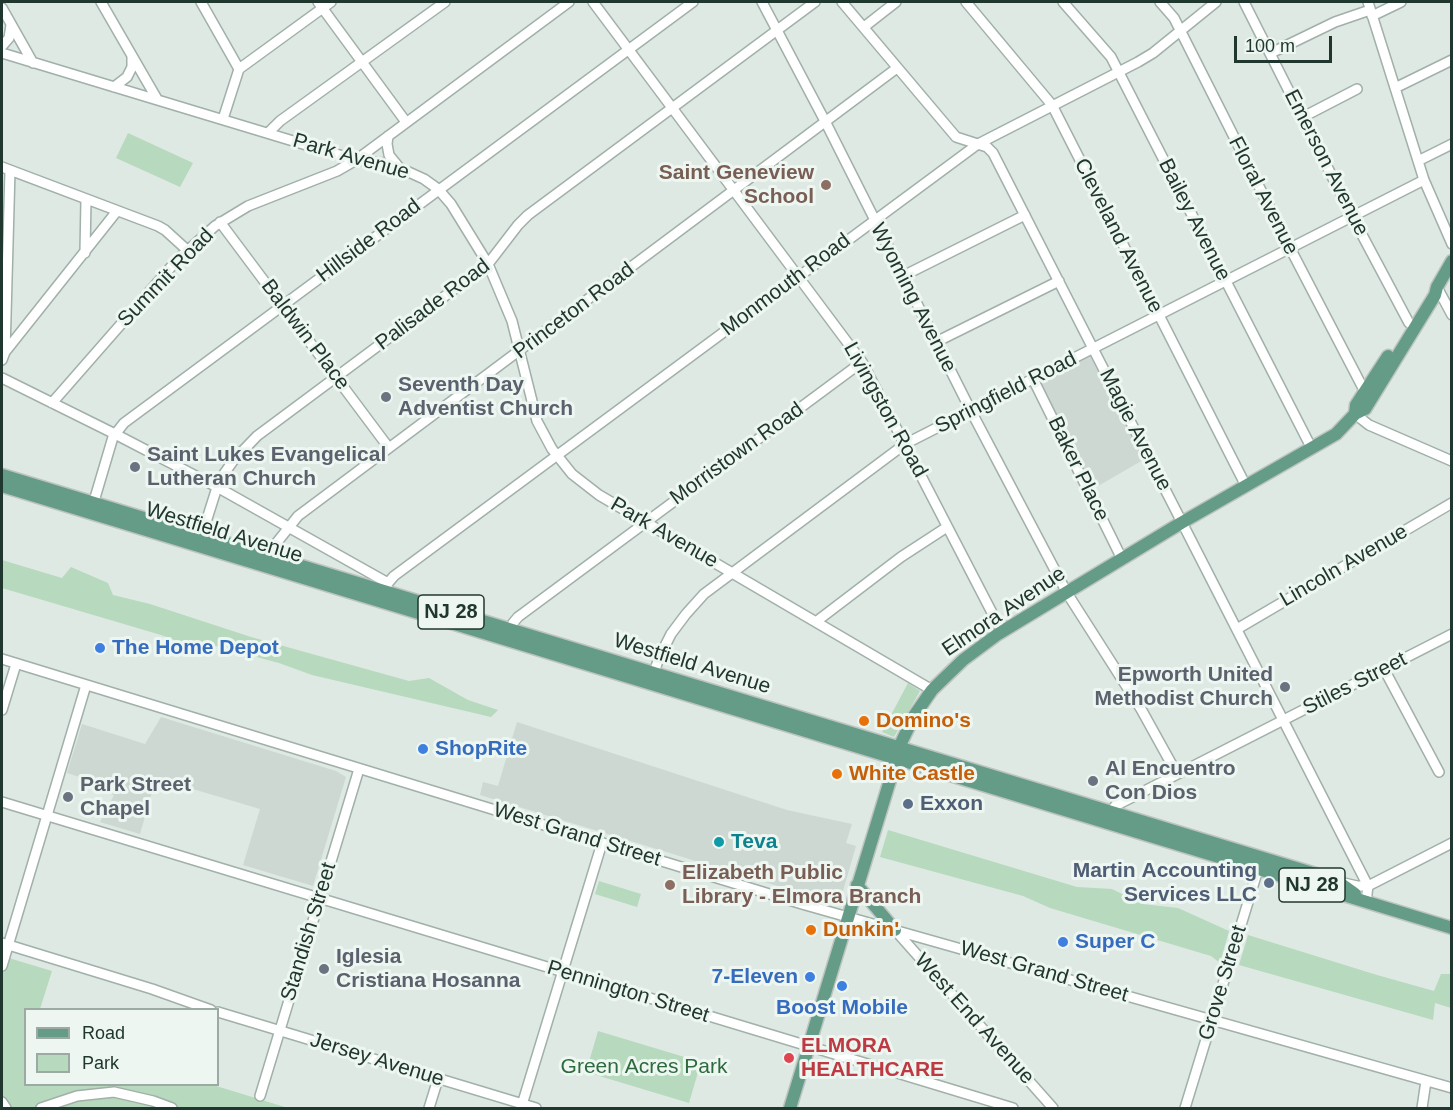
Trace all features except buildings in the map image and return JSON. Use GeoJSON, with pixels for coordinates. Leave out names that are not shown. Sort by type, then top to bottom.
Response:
{"type":"FeatureCollection","features":[{"type":"Feature","properties":{"kind":"main road"},"geometry":{"type":"LineString","coordinates":[[1355,414],[1356,405],[1429,290],[1437,287],[1452,261]]}},
{"type":"Feature","properties":{"kind":"main road","name":"Elmora Avenue"},"geometry":{"type":"LineString","coordinates":[[790,1108],[898,753],[911,722],[932,690],[963,660],[1002,632],[1181,523],[1336,434],[1355,414],[1365,409],[1435,294],[1437,287]]}},
{"type":"Feature","properties":{"kind":"main road","name":"Westfield Avenue"},"geometry":{"type":"LineString","coordinates":[[2,475],[92,508],[269,562],[385,592],[510,635],[1260,863],[1366,902],[1452,928]]}},
{"type":"Feature","properties":{"kind":"main road","name":"Westfield Avenue"},"geometry":{"type":"LineString","coordinates":[[2,486],[92,508]]}},
{"type":"Feature","properties":{"kind":"main road","name":"Westfield Avenue"},"geometry":{"type":"LineString","coordinates":[[1260,863],[1319,875],[1341,884],[1366,902]]}},
{"type":"Feature","properties":{"kind":"main road"},"geometry":{"type":"LineString","coordinates":[[857,885],[895,930]]}},
{"type":"Feature","properties":{"kind":"street"},"geometry":{"type":"LineString","coordinates":[[101,2],[157,99]]}},
{"type":"Feature","properties":{"kind":"street"},"geometry":{"type":"LineString","coordinates":[[201,2],[239,69]]}},
{"type":"Feature","properties":{"kind":"street"},"geometry":{"type":"LineString","coordinates":[[268,132],[445,2]]}},
{"type":"Feature","properties":{"kind":"street","name":"Summit Road"},"geometry":{"type":"LineString","coordinates":[[52,403],[188,250],[220,222],[248,206],[337,171],[356,160],[568,2]]}},
{"type":"Feature","properties":{"kind":"street","name":"Livingston Road"},"geometry":{"type":"LineString","coordinates":[[593,2],[862,362],[1002,632]]}},
{"type":"Feature","properties":{"kind":"street","name":"Hillside Road"},"geometry":{"type":"LineString","coordinates":[[92,508],[115,434],[124,423],[693,2]]}},
{"type":"Feature","properties":{"kind":"street","name":"Wyoming Avenue"},"geometry":{"type":"LineString","coordinates":[[762,2],[826,123],[971,411],[1067,593],[1141,709],[1177,774]]}},
{"type":"Feature","properties":{"kind":"street","name":"Palisade Road"},"geometry":{"type":"LineString","coordinates":[[200,541],[217,488],[229,466],[252,441],[488,264],[528,215],[815,2]]}},
{"type":"Feature","properties":{"kind":"street","name":"Magie Avenue"},"geometry":{"type":"LineString","coordinates":[[842,2],[956,137],[987,147],[993,153],[1368,886]]}},
{"type":"Feature","properties":{"kind":"street"},"geometry":{"type":"LineString","coordinates":[[864,27],[896,2]]}},
{"type":"Feature","properties":{"kind":"street","name":"Cleveland Avenue"},"geometry":{"type":"LineString","coordinates":[[966,2],[1052,105],[1246,486]]}},
{"type":"Feature","properties":{"kind":"street","name":"Bailey Avenue"},"geometry":{"type":"LineString","coordinates":[[1063,2],[1111,57],[1312,449]]}},
{"type":"Feature","properties":{"kind":"street","name":"Floral Avenue"},"geometry":{"type":"LineString","coordinates":[[1160,2],[1174,18],[1365,392]]}},
{"type":"Feature","properties":{"kind":"street","name":"Monmouth Road"},"geometry":{"type":"LineString","coordinates":[[385,592],[394,576],[978,144],[1153,53],[1216,2]]}},
{"type":"Feature","properties":{"kind":"street","name":"Emerson Avenue"},"geometry":{"type":"LineString","coordinates":[[1244,2],[1409,323]]}},
{"type":"Feature","properties":{"kind":"street"},"geometry":{"type":"LineString","coordinates":[[1271,53],[1335,22],[1370,9],[1401,2]]}},
{"type":"Feature","properties":{"kind":"street"},"geometry":{"type":"LineString","coordinates":[[223,119],[239,69],[324,4],[362,62],[406,122]]}},
{"type":"Feature","properties":{"kind":"street"},"geometry":{"type":"LineString","coordinates":[[2,8],[33,63]]}},
{"type":"Feature","properties":{"kind":"street"},"geometry":{"type":"LineString","coordinates":[[1370,9],[1424,180],[1452,244]]}},
{"type":"Feature","properties":{"kind":"street"},"geometry":{"type":"LineString","coordinates":[[2,46],[9,38],[11,25]]}},
{"type":"Feature","properties":{"kind":"street","name":"Park Avenue"},"geometry":{"type":"LineString","coordinates":[[2,53],[356,160],[380,161],[400,167],[438,189],[455,211],[488,264],[509,311],[537,421],[557,456],[585,485],[932,690]]}},
{"type":"Feature","properties":{"kind":"street"},"geometry":{"type":"LineString","coordinates":[[114,87],[127,77],[132,67],[132,56]]}},
{"type":"Feature","properties":{"kind":"street"},"geometry":{"type":"LineString","coordinates":[[1395,88],[1452,60]]}},
{"type":"Feature","properties":{"kind":"street","name":"Princeton Road"},"geometry":{"type":"LineString","coordinates":[[269,562],[274,546],[298,516],[897,68]]}},
{"type":"Feature","properties":{"kind":"street"},"geometry":{"type":"LineString","coordinates":[[1303,117],[1357,89]]}},
{"type":"Feature","properties":{"kind":"street"},"geometry":{"type":"LineString","coordinates":[[388,136],[387,144],[390,155],[400,167]]}},
{"type":"Feature","properties":{"kind":"street"},"geometry":{"type":"LineString","coordinates":[[1418,161],[1452,144]]}},
{"type":"Feature","properties":{"kind":"street"},"geometry":{"type":"LineString","coordinates":[[3,356],[6,169],[165,230],[188,250]]}},
{"type":"Feature","properties":{"kind":"street","name":"Springfield Road"},"geometry":{"type":"LineString","coordinates":[[652,678],[663,650],[686,614],[704,594],[905,444],[1424,180]]}},
{"type":"Feature","properties":{"kind":"street"},"geometry":{"type":"LineString","coordinates":[[85,254],[86,199]]}},
{"type":"Feature","properties":{"kind":"street"},"geometry":{"type":"LineString","coordinates":[[3,356],[117,211]]}},
{"type":"Feature","properties":{"kind":"street"},"geometry":{"type":"LineString","coordinates":[[903,276],[1025,215]]}},
{"type":"Feature","properties":{"kind":"street","name":"Baldwin Place"},"geometry":{"type":"LineString","coordinates":[[220,222],[389,448]]}},
{"type":"Feature","properties":{"kind":"street"},"geometry":{"type":"LineString","coordinates":[[936,342],[1059,281]]}},
{"type":"Feature","properties":{"kind":"street"},"geometry":{"type":"LineString","coordinates":[[1437,287],[1452,315]]}},
{"type":"Feature","properties":{"kind":"street","name":"Morristown Road"},"geometry":{"type":"LineString","coordinates":[[510,635],[518,617],[862,362]]}},
{"type":"Feature","properties":{"kind":"street"},"geometry":{"type":"LineString","coordinates":[[2,378],[115,434],[288,526],[385,592]]}},
{"type":"Feature","properties":{"kind":"street","name":"Baker Place"},"geometry":{"type":"LineString","coordinates":[[1033,379],[1122,559]]}},
{"type":"Feature","properties":{"kind":"street"},"geometry":{"type":"LineString","coordinates":[[1355,414],[1369,425],[1452,461]]}},
{"type":"Feature","properties":{"kind":"street","name":"Lincoln Avenue"},"geometry":{"type":"LineString","coordinates":[[1237,629],[1452,503]]}},
{"type":"Feature","properties":{"kind":"street"},"geometry":{"type":"LineString","coordinates":[[817,621],[901,557],[947,527]]}},
{"type":"Feature","properties":{"kind":"street","name":"Stiles Street"},"geometry":{"type":"LineString","coordinates":[[1108,817],[1115,806],[1452,634]]}},
{"type":"Feature","properties":{"kind":"street","name":"West Grand Street"},"geometry":{"type":"LineString","coordinates":[[2,659],[848,917],[1452,1088]]}},
{"type":"Feature","properties":{"kind":"street"},"geometry":{"type":"LineString","coordinates":[[2,710],[16,664]]}},
{"type":"Feature","properties":{"kind":"street"},"geometry":{"type":"LineString","coordinates":[[1384,669],[1439,772]]}},
{"type":"Feature","properties":{"kind":"street"},"geometry":{"type":"LineString","coordinates":[[2,966],[5,944],[47,816],[86,685]]}},
{"type":"Feature","properties":{"kind":"street","name":"Standish Street"},"geometry":{"type":"LineString","coordinates":[[260,1096],[359,769]]}},
{"type":"Feature","properties":{"kind":"street","name":"Pennington Street"},"geometry":{"type":"LineString","coordinates":[[2,802],[1013,1108]]}},
{"type":"Feature","properties":{"kind":"street"},"geometry":{"type":"LineString","coordinates":[[522,1106],[602,843]]}},
{"type":"Feature","properties":{"kind":"street"},"geometry":{"type":"LineString","coordinates":[[1319,875],[1357,886],[1368,886],[1452,843]]}},
{"type":"Feature","properties":{"kind":"street","name":"Grove Street"},"geometry":{"type":"LineString","coordinates":[[1185,1108],[1260,863]]}},
{"type":"Feature","properties":{"kind":"street"},"geometry":{"type":"LineString","coordinates":[[1366,902],[1368,886]]}},
{"type":"Feature","properties":{"kind":"street","name":"West End Avenue"},"geometry":{"type":"LineString","coordinates":[[895,930],[1053,1108]]}},
{"type":"Feature","properties":{"kind":"street"},"geometry":{"type":"LineString","coordinates":[[5,944],[152,989],[205,1008]]}},
{"type":"Feature","properties":{"kind":"street","name":"Jersey Avenue"},"geometry":{"type":"LineString","coordinates":[[219,1012],[522,1106],[536,1108]]}},
{"type":"Feature","properties":{"kind":"street"},"geometry":{"type":"LineString","coordinates":[[429,1108],[438,1079]]}},
{"type":"Feature","properties":{"kind":"street"},"geometry":{"type":"LineString","coordinates":[[1422,1108],[1426,1081]]}},
{"type":"Feature","properties":{"kind":"street"},"geometry":{"type":"LineString","coordinates":[[41,1108],[76,1096],[114,1092],[172,1108]]}},
{"type":"Feature","properties":{"kind":"street"},"geometry":{"type":"LineString","coordinates":[[2,1102],[6,1108]]}},
{"type":"Feature","properties":{"kind":"shaded area"},"geometry":{"type":"Polygon","coordinates":[[[1089,354],[1143,460],[1093,489],[1040,381],[1089,354]]]}},
{"type":"Feature","properties":{"kind":"shaded area"},"geometry":{"type":"Polygon","coordinates":[[[161,717],[336,771],[346,777],[313,886],[243,865],[260,809],[156,778],[140,834],[100,822],[114,795],[94,789],[95,782],[67,773],[82,724],[145,744],[161,717]]]}},
{"type":"Feature","properties":{"kind":"shaded area"},"geometry":{"type":"Polygon","coordinates":[[[517,722],[787,810],[852,824],[846,843],[856,846],[841,898],[833,903],[480,795],[483,782],[498,786],[517,722]]]}},
{"type":"Feature","properties":{"kind":"green space"},"geometry":{"type":"Polygon","coordinates":[[[128,133],[193,163],[180,187],[116,158],[128,133]]]}},
{"type":"Feature","properties":{"kind":"green space"},"geometry":{"type":"Polygon","coordinates":[[[2,560],[62,578],[71,567],[108,583],[113,595],[150,604],[251,637],[409,681],[429,678],[468,700],[498,710],[491,717],[312,675],[279,663],[216,646],[198,649],[161,635],[2,588],[2,560]]]}},
{"type":"Feature","properties":{"kind":"green space"},"geometry":{"type":"Polygon","coordinates":[[[908,683],[920,691],[894,737],[882,732],[908,683]]]}},
{"type":"Feature","properties":{"kind":"green space"},"geometry":{"type":"Polygon","coordinates":[[[888,830],[1077,887],[1112,889],[1142,904],[1178,908],[1229,931],[1220,963],[1211,956],[1050,908],[1023,896],[880,857],[888,830]]]}},
{"type":"Feature","properties":{"kind":"green space"},"geometry":{"type":"Polygon","coordinates":[[[599,881],[641,894],[637,907],[595,894],[599,881]]]}},
{"type":"Feature","properties":{"kind":"green space"},"geometry":{"type":"Polygon","coordinates":[[[1248,935],[1434,991],[1441,974],[1451,974],[1451,1008],[1435,1003],[1433,1020],[1239,965],[1248,935]]]}},
{"type":"Feature","properties":{"kind":"green space"},"geometry":{"type":"Polygon","coordinates":[[[2,956],[52,971],[40,1008],[24,1008],[24,1086],[216,1086],[288,1108],[2,1108],[2,956]]]}},
{"type":"Feature","properties":{"kind":"green space","name":"Green Acres Park"},"geometry":{"type":"Polygon","coordinates":[[[598,1031],[701,1062],[689,1103],[586,1072],[598,1031]]]}},
{"type":"Feature","properties":{"kind":"place","name":"Saint Geneview School"},"geometry":{"type":"Point","coordinates":[826,185]}},
{"type":"Feature","properties":{"kind":"place","name":"Seventh Day Adventist Church"},"geometry":{"type":"Point","coordinates":[386,397]}},
{"type":"Feature","properties":{"kind":"place","name":"Saint Lukes Evangelical Lutheran Church"},"geometry":{"type":"Point","coordinates":[135,467]}},
{"type":"Feature","properties":{"kind":"place","name":"The Home Depot"},"geometry":{"type":"Point","coordinates":[100,648]}},
{"type":"Feature","properties":{"kind":"place","name":"Epworth United Methodist Church"},"geometry":{"type":"Point","coordinates":[1285,687]}},
{"type":"Feature","properties":{"kind":"place","name":"Domino's"},"geometry":{"type":"Point","coordinates":[864,721]}},
{"type":"Feature","properties":{"kind":"place","name":"ShopRite"},"geometry":{"type":"Point","coordinates":[423,749]}},
{"type":"Feature","properties":{"kind":"place","name":"White Castle"},"geometry":{"type":"Point","coordinates":[837,774]}},
{"type":"Feature","properties":{"kind":"place","name":"Al Encuentro Con Dios"},"geometry":{"type":"Point","coordinates":[1093,781]}},
{"type":"Feature","properties":{"kind":"place","name":"Park Street Chapel"},"geometry":{"type":"Point","coordinates":[68,797]}},
{"type":"Feature","properties":{"kind":"place","name":"Exxon"},"geometry":{"type":"Point","coordinates":[908,804]}},
{"type":"Feature","properties":{"kind":"place","name":"Teva"},"geometry":{"type":"Point","coordinates":[719,842]}},
{"type":"Feature","properties":{"kind":"place","name":"Martin Accounting Services LLC"},"geometry":{"type":"Point","coordinates":[1269,883]}},
{"type":"Feature","properties":{"kind":"place","name":"Elizabeth Public Library - Elmora Branch"},"geometry":{"type":"Point","coordinates":[670,885]}},
{"type":"Feature","properties":{"kind":"place","name":"Dunkin'"},"geometry":{"type":"Point","coordinates":[811,930]}},
{"type":"Feature","properties":{"kind":"place","name":"Super C"},"geometry":{"type":"Point","coordinates":[1063,942]}},
{"type":"Feature","properties":{"kind":"place","name":"Iglesia Cristiana Hosanna"},"geometry":{"type":"Point","coordinates":[324,969]}},
{"type":"Feature","properties":{"kind":"place","name":"7-Eleven"},"geometry":{"type":"Point","coordinates":[810,977]}},
{"type":"Feature","properties":{"kind":"place","name":"Boost Mobile"},"geometry":{"type":"Point","coordinates":[842,986]}},
{"type":"Feature","properties":{"kind":"place","name":"ELMORA HEALTHCARE"},"geometry":{"type":"Point","coordinates":[789,1058]}}]}
